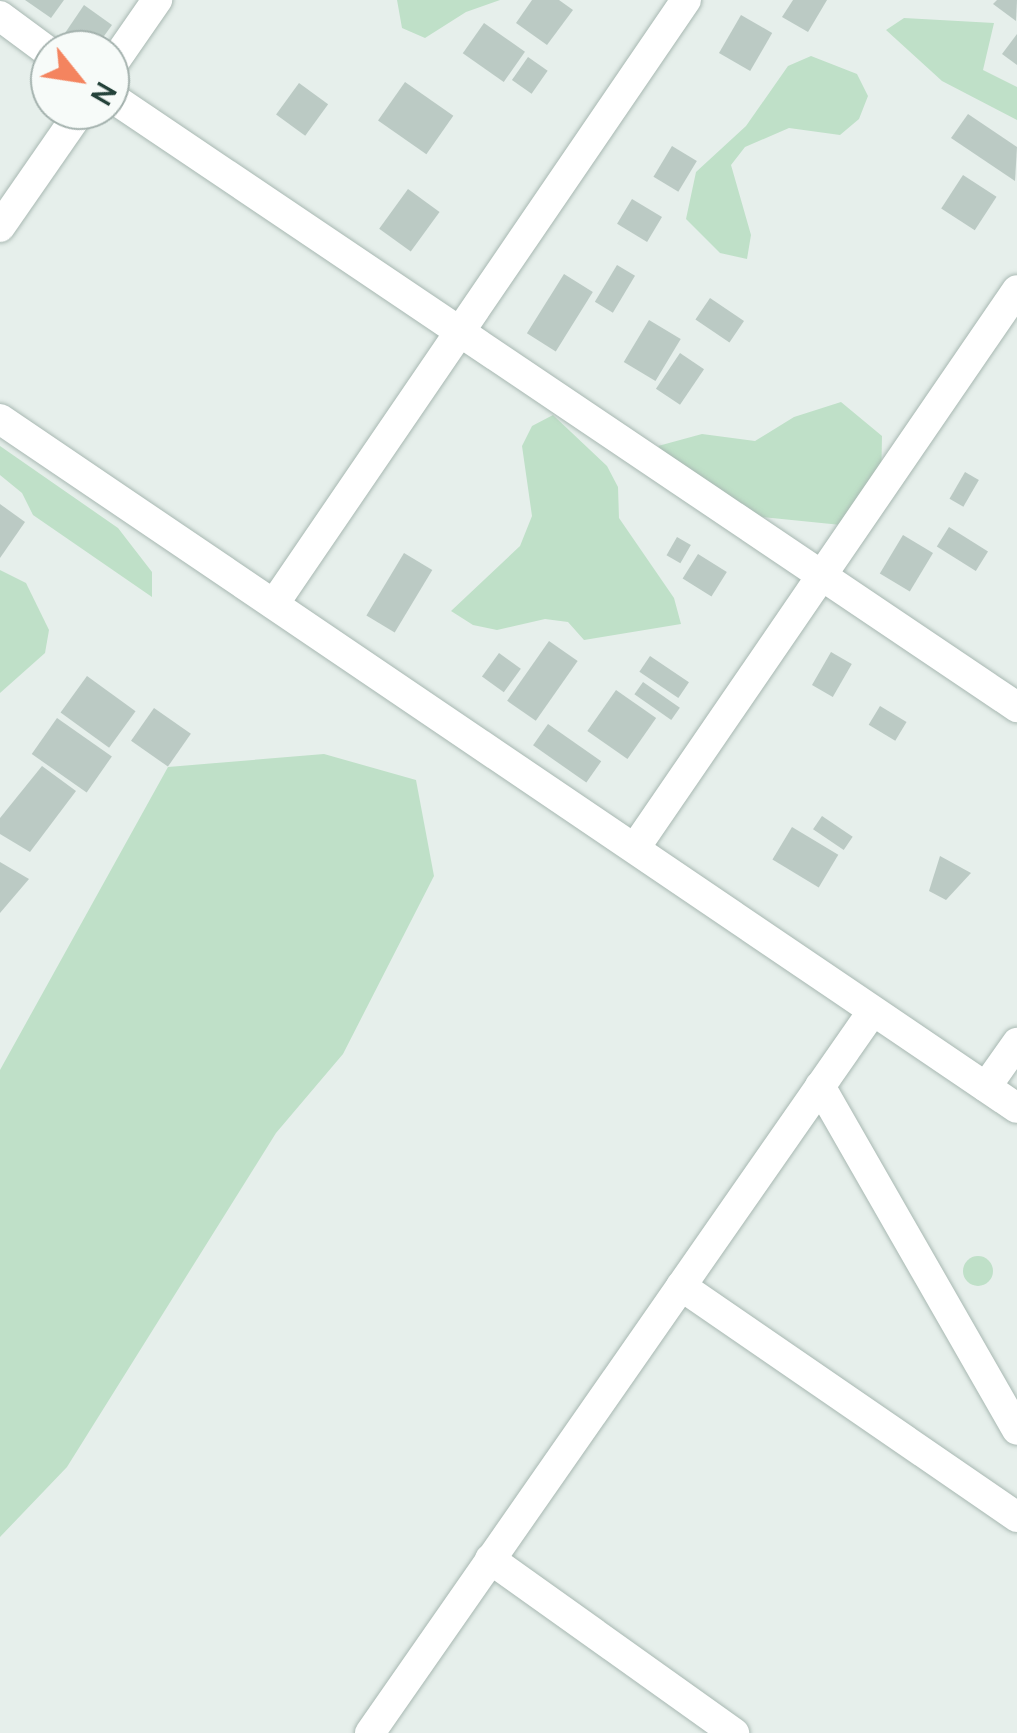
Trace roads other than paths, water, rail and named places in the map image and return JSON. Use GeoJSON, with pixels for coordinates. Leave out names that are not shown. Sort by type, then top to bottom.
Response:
{"type":"FeatureCollection","features":[{"type":"Feature","properties":{"kind":"street"},"geometry":{"type":"LineString","coordinates":[[130,39],[157,0]]}},
{"type":"Feature","properties":{"kind":"street"},"geometry":{"type":"LineString","coordinates":[[274,604],[686,0]]}},
{"type":"Feature","properties":{"kind":"street"},"geometry":{"type":"LineString","coordinates":[[0,16],[30,38]]}},
{"type":"Feature","properties":{"kind":"street"},"geometry":{"type":"LineString","coordinates":[[130,110],[458,334],[824,572],[1017,707]]}},
{"type":"Feature","properties":{"kind":"street"},"geometry":{"type":"LineString","coordinates":[[0,227],[67,130]]}},
{"type":"Feature","properties":{"kind":"street"},"geometry":{"type":"LineString","coordinates":[[635,848],[1017,290]]}},
{"type":"Feature","properties":{"kind":"street"},"geometry":{"type":"LineString","coordinates":[[0,420],[1017,1108]]}},
{"type":"Feature","properties":{"kind":"street"},"geometry":{"type":"LineString","coordinates":[[370,1733],[872,1012]]}},
{"type":"Feature","properties":{"kind":"street"},"geometry":{"type":"LineString","coordinates":[[986,1087],[1017,1043]]}},
{"type":"Feature","properties":{"kind":"street"},"geometry":{"type":"LineString","coordinates":[[820,1086],[1017,1430]]}},
{"type":"Feature","properties":{"kind":"street"},"geometry":{"type":"LineString","coordinates":[[681,1286],[1017,1517]]}},
{"type":"Feature","properties":{"kind":"street"},"geometry":{"type":"LineString","coordinates":[[490,1560],[734,1733]]}}]}
